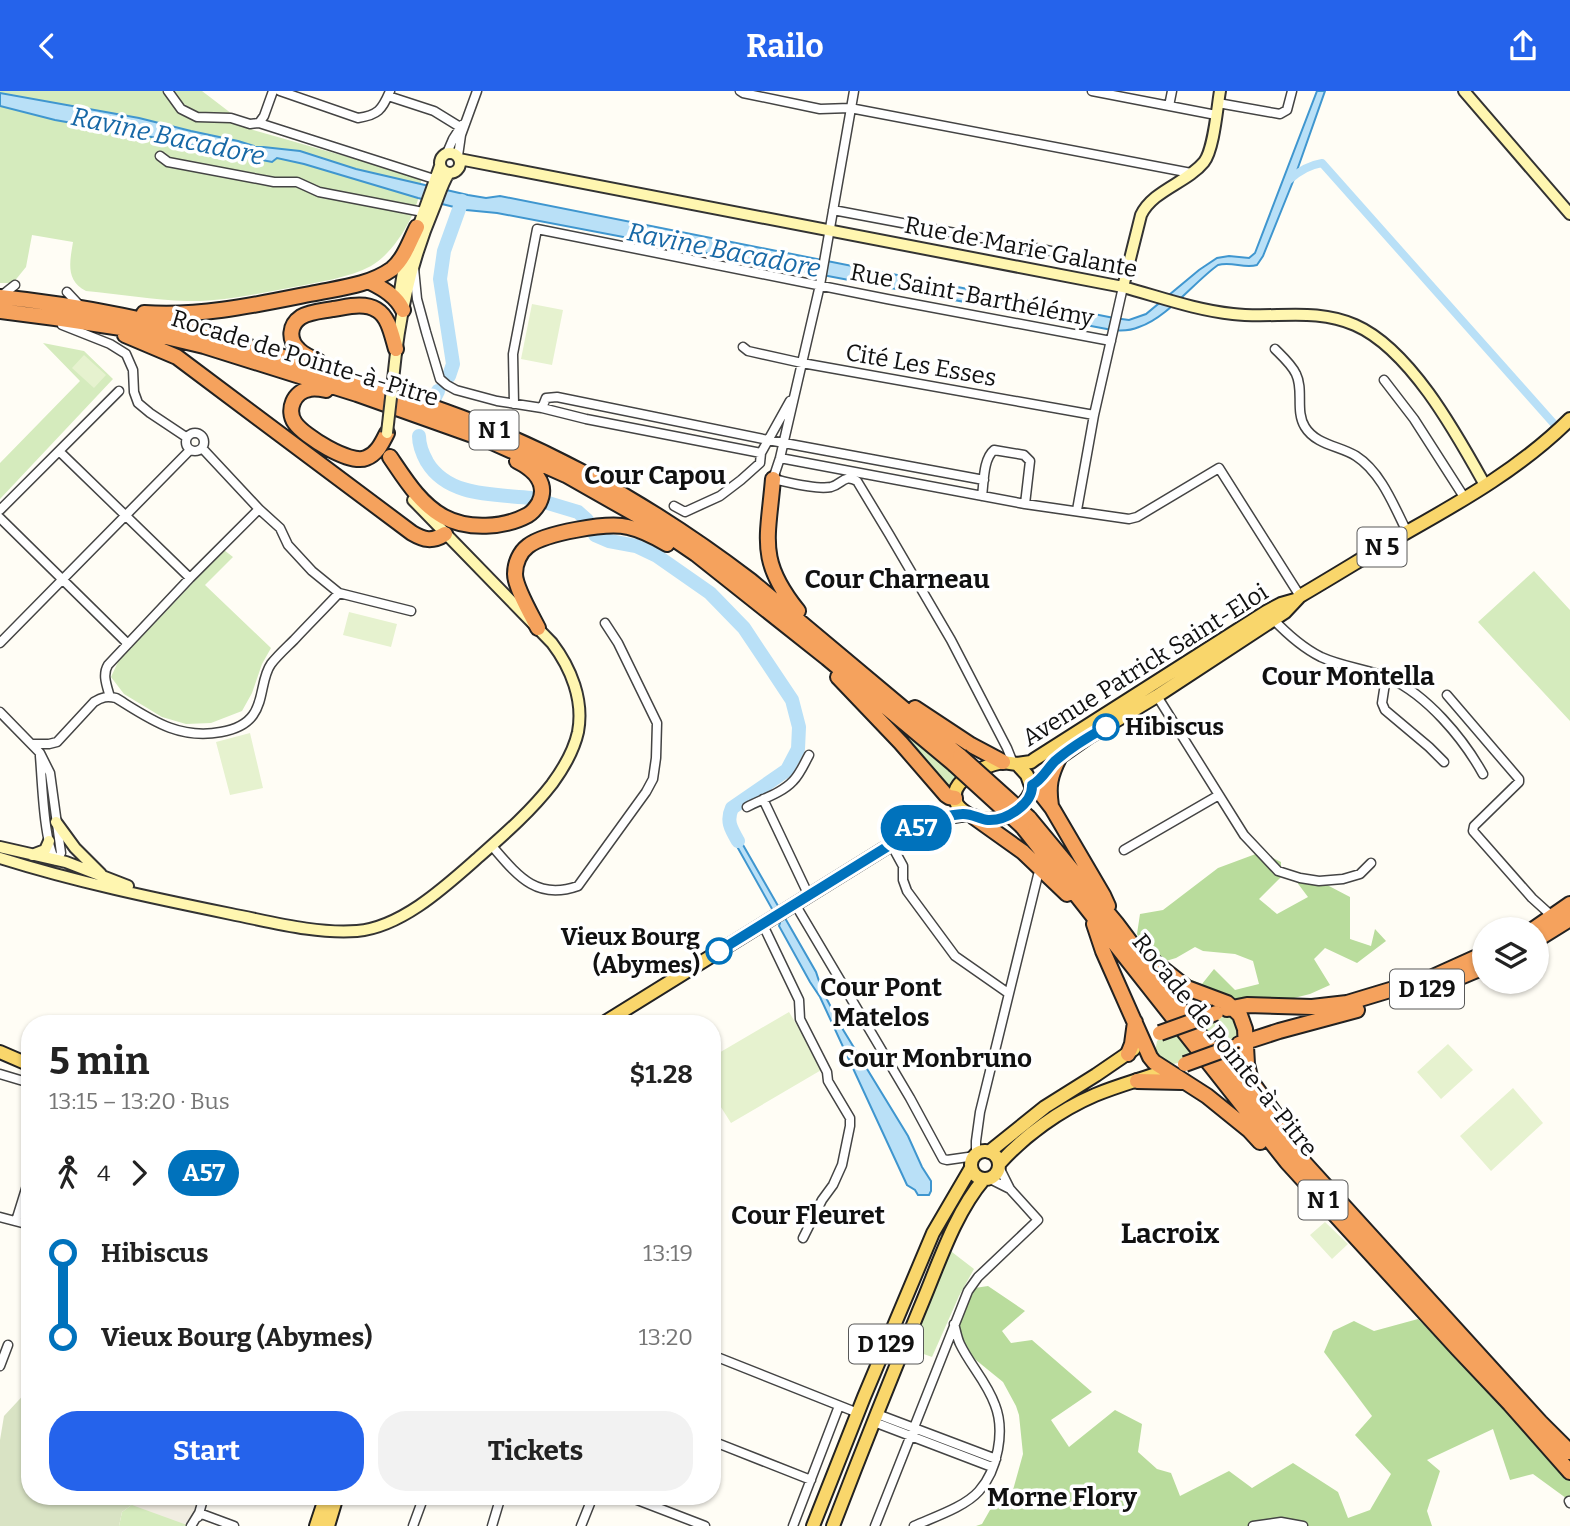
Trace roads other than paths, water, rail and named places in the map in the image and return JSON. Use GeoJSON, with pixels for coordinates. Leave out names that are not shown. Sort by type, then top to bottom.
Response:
{"type":"FeatureCollection","features":[{"type":"Feature","properties":{"kind":"highway"},"geometry":{"type":"LineString","coordinates":[[101,311],[167,315],[199,313],[251,306],[370,282],[398,263],[417,227]]}},
{"type":"Feature","properties":{"kind":"highway"},"geometry":{"type":"LineString","coordinates":[[370,282],[384,289],[400,306]]}},
{"type":"Feature","properties":{"kind":"highway","name":"Rocade de Pointe-à-Pitre"},"geometry":{"type":"LineString","coordinates":[[0,297],[101,311],[181,329],[291,359],[566,475],[649,522],[696,554],[957,760]]}},
{"type":"Feature","properties":{"kind":"highway"},"geometry":{"type":"LineString","coordinates":[[362,389],[299,350],[291,338],[293,325],[309,313],[369,306],[379,311],[386,320],[396,349]]}},
{"type":"Feature","properties":{"kind":"highway","name":"Rocade de Pointe-à-Pitre"},"geometry":{"type":"LineString","coordinates":[[0,311],[141,331],[423,403],[540,450],[617,491],[716,554],[832,648],[957,760]]}},
{"type":"Feature","properties":{"kind":"highway"},"geometry":{"type":"LineString","coordinates":[[91,323],[177,357],[412,533],[431,540],[445,534]]}},
{"type":"Feature","properties":{"kind":"highway"},"geometry":{"type":"LineString","coordinates":[[362,389],[345,394],[317,389],[305,390],[295,397],[292,418],[301,429],[339,454],[353,459],[368,458],[375,453],[387,433]]}},
{"type":"Feature","properties":{"kind":"highway"},"geometry":{"type":"LineString","coordinates":[[390,457],[428,506],[444,517],[476,526],[502,523],[526,516],[540,500],[542,487],[538,477],[532,470],[470,434]]}},
{"type":"Feature","properties":{"kind":"highway"},"geometry":{"type":"LineString","coordinates":[[773,479],[766,545],[777,581],[796,609],[832,648],[880,683],[971,745],[1011,763]]}},
{"type":"Feature","properties":{"kind":"highway"},"geometry":{"type":"LineString","coordinates":[[540,630],[515,575],[521,553],[537,540],[603,526],[619,526],[644,532],[748,596]]}},
{"type":"Feature","properties":{"kind":"highway"},"geometry":{"type":"LineString","coordinates":[[796,609],[828,640],[880,683]]}},
{"type":"Feature","properties":{"kind":"highway"},"geometry":{"type":"LineString","coordinates":[[807,643],[946,795],[955,799]]}},
{"type":"Feature","properties":{"kind":"highway"},"geometry":{"type":"LineString","coordinates":[[1052,808],[1050,780],[1059,758]]}},
{"type":"Feature","properties":{"kind":"highway","name":"N 1"},"geometry":{"type":"LineString","coordinates":[[957,760],[1026,822]]}},
{"type":"Feature","properties":{"kind":"highway"},"geometry":{"type":"LineString","coordinates":[[1032,787],[1038,790],[1052,808],[1116,922],[1135,944],[1166,973],[1187,988],[1233,1007],[1243,1020],[1251,1081],[1296,1143],[1316,1185]]}},
{"type":"Feature","properties":{"kind":"highway"},"geometry":{"type":"LineString","coordinates":[[971,815],[1023,852],[1065,892],[1097,934]]}},
{"type":"Feature","properties":{"kind":"highway","name":"Rocade de Pointe-à-Pitre"},"geometry":{"type":"LineString","coordinates":[[1026,822],[1045,854],[1091,915],[1280,1153],[1316,1185],[1570,1452]]}},
{"type":"Feature","properties":{"kind":"highway","name":"Rocade de Pointe-à-Pitre"},"geometry":{"type":"LineString","coordinates":[[1026,822],[1116,922],[1229,1072],[1289,1146],[1316,1185],[1570,1472]]}},
{"type":"Feature","properties":{"kind":"highway"},"geometry":{"type":"LineString","coordinates":[[1065,892],[1080,900]]}},
{"type":"Feature","properties":{"kind":"highway"},"geometry":{"type":"LineString","coordinates":[[1549,920],[1570,904]]}},
{"type":"Feature","properties":{"kind":"highway"},"geometry":{"type":"LineString","coordinates":[[1091,915],[1103,951],[1154,1062],[1207,1096],[1249,1130],[1292,1177],[1316,1185]]}},
{"type":"Feature","properties":{"kind":"highway"},"geometry":{"type":"LineString","coordinates":[[1549,932],[1570,919]]}},
{"type":"Feature","properties":{"kind":"highway"},"geometry":{"type":"LineString","coordinates":[[1116,922],[1135,944]]}},
{"type":"Feature","properties":{"kind":"highway","name":"D 129"},"geometry":{"type":"LineString","coordinates":[[1144,1041],[1233,1007],[1311,1007],[1348,1003],[1433,977],[1472,959]]}},
{"type":"Feature","properties":{"kind":"highway","name":"D 129"},"geometry":{"type":"LineString","coordinates":[[1247,1041],[1446,983],[1472,972]]}},
{"type":"Feature","properties":{"kind":"highway"},"geometry":{"type":"LineString","coordinates":[[1128,1054],[1135,1021]]}},
{"type":"Feature","properties":{"kind":"highway"},"geometry":{"type":"LineString","coordinates":[[1167,1070],[1247,1041]]}},
{"type":"Feature","properties":{"kind":"highway"},"geometry":{"type":"LineString","coordinates":[[1137,1081],[1187,1083]]}},
{"type":"Feature","properties":{"kind":"main road"},"geometry":{"type":"LineString","coordinates":[[1123,287],[1144,209],[1192,173],[1207,156],[1220,91]]}},
{"type":"Feature","properties":{"kind":"main road"},"geometry":{"type":"LineString","coordinates":[[1464,91],[1570,214]]}},
{"type":"Feature","properties":{"kind":"main road","name":"Rue de Marie Galante"},"geometry":{"type":"LineString","coordinates":[[448,167],[474,161],[1123,287],[1219,312],[1327,316],[1356,325],[1390,349],[1428,392],[1485,485]]}},
{"type":"Feature","properties":{"kind":"main road"},"geometry":{"type":"LineString","coordinates":[[0,847],[69,878],[146,897],[322,930],[359,931],[392,921],[441,890],[492,846],[551,785],[573,748],[579,729],[575,685],[564,658],[409,495],[390,457],[387,433],[403,272],[417,227],[448,167]]}},
{"type":"Feature","properties":{"kind":"main road"},"geometry":{"type":"LineString","coordinates":[[400,306],[427,208]]}},
{"type":"Feature","properties":{"kind":"main road","name":"Avenue Patrick Saint-Eloi"},"geometry":{"type":"LineString","coordinates":[[1032,787],[1059,758],[1157,696],[1270,616],[1281,604],[1297,598],[1485,485],[1544,444],[1570,419]]}},
{"type":"Feature","properties":{"kind":"main road","name":"Avenue Patrick Saint-Eloi"},"geometry":{"type":"LineString","coordinates":[[1011,763],[1031,762],[1270,616]]}},
{"type":"Feature","properties":{"kind":"main road"},"geometry":{"type":"LineString","coordinates":[[616,1015],[934,819],[955,799],[960,785],[970,774],[984,767],[1011,763],[1027,775],[1032,787],[1023,804],[996,820],[971,815],[961,809],[955,799]]}},
{"type":"Feature","properties":{"kind":"main road"},"geometry":{"type":"LineString","coordinates":[[934,819],[971,815]]}},
{"type":"Feature","properties":{"kind":"main road"},"geometry":{"type":"LineString","coordinates":[[56,822],[75,848],[105,878]]}},
{"type":"Feature","properties":{"kind":"main road"},"geometry":{"type":"LineString","coordinates":[[30,861],[45,850],[49,841]]}},
{"type":"Feature","properties":{"kind":"main road"},"geometry":{"type":"LineString","coordinates":[[0,857],[47,866],[55,860]]}},
{"type":"Feature","properties":{"kind":"main road"},"geometry":{"type":"LineString","coordinates":[[55,860],[194,906]]}},
{"type":"Feature","properties":{"kind":"main road"},"geometry":{"type":"LineString","coordinates":[[55,860],[69,878]]}},
{"type":"Feature","properties":{"kind":"main road","name":"D 129"},"geometry":{"type":"LineString","coordinates":[[813,1526],[933,1233],[978,1156],[1045,1107],[1144,1041]]}},
{"type":"Feature","properties":{"kind":"main road"},"geometry":{"type":"LineString","coordinates":[[0,1052],[21,1061]]}},
{"type":"Feature","properties":{"kind":"main road","name":"D 129"},"geometry":{"type":"LineString","coordinates":[[833,1526],[945,1248],[969,1200],[987,1179],[997,1173],[999,1165],[1020,1143],[1064,1110],[1093,1096],[1167,1070]]}},
{"type":"Feature","properties":{"kind":"main road"},"geometry":{"type":"LineString","coordinates":[[987,1179],[976,1176],[978,1156],[997,1157],[999,1165]]}},
{"type":"Feature","properties":{"kind":"main road"},"geometry":{"type":"LineString","coordinates":[[316,1526],[323,1505]]}},
{"type":"Feature","properties":{"kind":"main road"},"geometry":{"type":"LineString","coordinates":[[328,1526],[334,1505]]}},
{"type":"Feature","properties":{"kind":"street"},"geometry":{"type":"LineString","coordinates":[[168,91],[177,105],[197,117],[232,118],[250,124],[260,123],[448,167],[477,91]]}},
{"type":"Feature","properties":{"kind":"street"},"geometry":{"type":"LineString","coordinates":[[260,123],[273,91]]}},
{"type":"Feature","properties":{"kind":"street"},"geometry":{"type":"LineString","coordinates":[[280,91],[358,118],[380,111],[389,93],[463,124]]}},
{"type":"Feature","properties":{"kind":"street"},"geometry":{"type":"LineString","coordinates":[[740,91],[820,109],[850,108],[1192,173]]}},
{"type":"Feature","properties":{"kind":"street"},"geometry":{"type":"LineString","coordinates":[[773,479],[821,282],[854,91]]}},
{"type":"Feature","properties":{"kind":"street"},"geometry":{"type":"LineString","coordinates":[[1098,91],[1134,95],[1169,106],[1280,114],[1287,110],[1292,91]]}},
{"type":"Feature","properties":{"kind":"street"},"geometry":{"type":"LineString","coordinates":[[1169,106],[1172,91]]}},
{"type":"Feature","properties":{"kind":"street"},"geometry":{"type":"LineString","coordinates":[[159,156],[168,162],[274,182],[297,182],[319,192],[427,208]]}},
{"type":"Feature","properties":{"kind":"street"},"geometry":{"type":"LineString","coordinates":[[833,210],[1129,268]]}},
{"type":"Feature","properties":{"kind":"street","name":"Rue Saint-Barthélémy"},"geometry":{"type":"LineString","coordinates":[[514,404],[513,354],[537,229],[1111,339]]}},
{"type":"Feature","properties":{"kind":"street"},"geometry":{"type":"LineString","coordinates":[[414,262],[425,332],[440,379],[447,386],[514,404],[761,453]]}},
{"type":"Feature","properties":{"kind":"street"},"geometry":{"type":"LineString","coordinates":[[0,297],[16,285]]}},
{"type":"Feature","properties":{"kind":"street"},"geometry":{"type":"LineString","coordinates":[[1077,510],[1094,415],[1123,287]]}},
{"type":"Feature","properties":{"kind":"street"},"geometry":{"type":"LineString","coordinates":[[67,292],[82,308]]}},
{"type":"Feature","properties":{"kind":"street"},"geometry":{"type":"LineString","coordinates":[[36,315],[82,331],[121,350],[130,359],[138,403],[186,437]]}},
{"type":"Feature","properties":{"kind":"street","name":"Cité Les Esses"},"geometry":{"type":"LineString","coordinates":[[743,347],[748,351],[802,363],[1094,415]]}},
{"type":"Feature","properties":{"kind":"street"},"geometry":{"type":"LineString","coordinates":[[1275,349],[1297,375],[1299,412],[1305,429],[1319,440],[1359,457],[1374,472],[1408,532]]}},
{"type":"Feature","properties":{"kind":"street"},"geometry":{"type":"LineString","coordinates":[[1384,380],[1414,419],[1464,497]]}},
{"type":"Feature","properties":{"kind":"street"},"geometry":{"type":"LineString","coordinates":[[0,510],[120,391]]}},
{"type":"Feature","properties":{"kind":"street"},"geometry":{"type":"LineString","coordinates":[[674,506],[685,512],[720,496],[760,463],[761,453],[794,396]]}},
{"type":"Feature","properties":{"kind":"street"},"geometry":{"type":"LineString","coordinates":[[542,408],[546,398],[556,397],[984,480]]}},
{"type":"Feature","properties":{"kind":"street"},"geometry":{"type":"LineString","coordinates":[[186,437],[194,432],[201,434],[204,441],[202,447],[195,451],[190,450]]}},
{"type":"Feature","properties":{"kind":"street"},"geometry":{"type":"LineString","coordinates":[[186,437],[190,450]]}},
{"type":"Feature","properties":{"kind":"street"},"geometry":{"type":"LineString","coordinates":[[202,447],[280,528],[288,545],[312,571],[339,593],[411,611]]}},
{"type":"Feature","properties":{"kind":"street"},"geometry":{"type":"LineString","coordinates":[[0,643],[190,450]]}},
{"type":"Feature","properties":{"kind":"street"},"geometry":{"type":"LineString","coordinates":[[982,496],[991,451],[1004,451],[1028,457],[1030,461],[1026,504]]}},
{"type":"Feature","properties":{"kind":"street"},"geometry":{"type":"LineString","coordinates":[[60,452],[190,578]]}},
{"type":"Feature","properties":{"kind":"street"},"geometry":{"type":"LineString","coordinates":[[780,458],[1026,504],[1129,519],[1137,517],[1219,468],[1297,598]]}},
{"type":"Feature","properties":{"kind":"street"},"geometry":{"type":"LineString","coordinates":[[760,463],[773,479],[822,487],[831,487],[850,478],[857,481],[951,640],[1007,748],[1011,763]]}},
{"type":"Feature","properties":{"kind":"street"},"geometry":{"type":"LineString","coordinates":[[110,697],[104,671],[108,665],[259,509]]}},
{"type":"Feature","properties":{"kind":"street"},"geometry":{"type":"LineString","coordinates":[[0,518],[128,644]]}},
{"type":"Feature","properties":{"kind":"street"},"geometry":{"type":"LineString","coordinates":[[32,744],[57,742],[94,702],[110,697],[170,729],[212,734],[240,726],[256,710],[270,665],[339,593]]}},
{"type":"Feature","properties":{"kind":"street"},"geometry":{"type":"LineString","coordinates":[[1270,616],[1290,638],[1322,657],[1369,670],[1416,695],[1448,724],[1471,753],[1483,774]]}},
{"type":"Feature","properties":{"kind":"street"},"geometry":{"type":"LineString","coordinates":[[492,846],[524,880],[537,888],[562,890],[578,885],[653,779],[657,723],[618,643],[605,623]]}},
{"type":"Feature","properties":{"kind":"street"},"geometry":{"type":"LineString","coordinates":[[1386,677],[1382,703],[1385,710],[1444,762]]}},
{"type":"Feature","properties":{"kind":"street"},"geometry":{"type":"LineString","coordinates":[[1447,695],[1519,779],[1474,826],[1473,831],[1532,898],[1553,917]]}},
{"type":"Feature","properties":{"kind":"street"},"geometry":{"type":"LineString","coordinates":[[1157,696],[1244,835],[1278,871],[1319,881],[1343,879],[1360,874],[1371,863]]}},
{"type":"Feature","properties":{"kind":"street"},"geometry":{"type":"LineString","coordinates":[[0,712],[40,753],[50,773],[61,853],[55,860],[49,841],[40,753]]}},
{"type":"Feature","properties":{"kind":"street"},"geometry":{"type":"LineString","coordinates":[[747,807],[793,781],[809,755]]}},
{"type":"Feature","properties":{"kind":"street"},"geometry":{"type":"LineString","coordinates":[[1124,851],[1219,795]]}},
{"type":"Feature","properties":{"kind":"street"},"geometry":{"type":"LineString","coordinates":[[763,799],[809,896]]}},
{"type":"Feature","properties":{"kind":"street"},"geometry":{"type":"LineString","coordinates":[[891,844],[902,866],[902,877],[907,891],[955,956],[1008,993]]}},
{"type":"Feature","properties":{"kind":"street"},"geometry":{"type":"LineString","coordinates":[[791,907],[910,1098],[943,1159],[978,1156],[980,1112],[1038,875]]}},
{"type":"Feature","properties":{"kind":"street"},"geometry":{"type":"LineString","coordinates":[[766,921],[799,1000],[800,1019],[827,1072],[828,1081],[850,1118],[842,1165],[803,1238]]}},
{"type":"Feature","properties":{"kind":"street"},"geometry":{"type":"LineString","coordinates":[[0,1074],[21,1080]]}},
{"type":"Feature","properties":{"kind":"street"},"geometry":{"type":"LineString","coordinates":[[876,1526],[968,1291],[978,1277],[1038,1220],[1010,1189],[999,1165]]}},
{"type":"Feature","properties":{"kind":"street"},"geometry":{"type":"LineString","coordinates":[[987,1179],[1010,1189]]}},
{"type":"Feature","properties":{"kind":"street"},"geometry":{"type":"LineString","coordinates":[[16,1221],[21,1205]]}},
{"type":"Feature","properties":{"kind":"street"},"geometry":{"type":"LineString","coordinates":[[0,1217],[21,1222]]}},
{"type":"Feature","properties":{"kind":"street"},"geometry":{"type":"LineString","coordinates":[[914,1526],[955,1507],[979,1492],[994,1463],[999,1437],[996,1406],[959,1343],[954,1324]]}},
{"type":"Feature","properties":{"kind":"street"},"geometry":{"type":"LineString","coordinates":[[0,1366],[8,1345]]}},
{"type":"Feature","properties":{"kind":"street"},"geometry":{"type":"LineString","coordinates":[[721,1359],[858,1413]]}},
{"type":"Feature","properties":{"kind":"street"},"geometry":{"type":"LineString","coordinates":[[793,1526],[839,1406]]}},
{"type":"Feature","properties":{"kind":"street"},"geometry":{"type":"LineString","coordinates":[[875,1418],[994,1463]]}},
{"type":"Feature","properties":{"kind":"street"},"geometry":{"type":"LineString","coordinates":[[721,1445],[811,1480]]}},
{"type":"Feature","properties":{"kind":"street"},"geometry":{"type":"LineString","coordinates":[[193,1526],[201,1505]]}},
{"type":"Feature","properties":{"kind":"street"},"geometry":{"type":"LineString","coordinates":[[413,1526],[421,1505]]}},
{"type":"Feature","properties":{"kind":"street"},"geometry":{"type":"LineString","coordinates":[[492,1526],[498,1505]]}},
{"type":"Feature","properties":{"kind":"street"},"geometry":{"type":"LineString","coordinates":[[589,1505],[582,1524],[592,1526]]}},
{"type":"Feature","properties":{"kind":"street"},"geometry":{"type":"LineString","coordinates":[[650,1505],[705,1526]]}},
{"type":"Feature","properties":{"kind":"street"},"geometry":{"type":"LineString","coordinates":[[199,1513],[234,1526]]}},
{"type":"Feature","properties":{"kind":"street"},"geometry":{"type":"LineString","coordinates":[[1253,1526],[1281,1522],[1303,1526]]}},
{"type":"Feature","properties":{"kind":"water","name":"Ravine Bacadore"},"geometry":{"type":"Polygon","coordinates":[[[1317,91],[1325,91],[1294,179],[1257,265],[1218,265],[1160,316],[1136,328],[1122,331],[497,213],[466,210],[304,164],[277,158],[272,162],[55,120],[0,106],[0,93],[139,118],[254,146],[300,151],[356,169],[468,195],[486,198],[500,196],[1129,320],[1146,314],[1217,258],[1249,258],[1255,253],[1317,91]]]}},
{"type":"Feature","properties":{"kind":"water"},"geometry":{"type":"Polygon","coordinates":[[[729,827],[735,831],[816,972],[822,990],[842,1028],[908,1136],[931,1181],[929,1195],[918,1195],[907,1185],[820,997],[779,926],[780,923],[730,834],[729,827]]]}},
{"type":"Feature","properties":{"kind":"waterway"},"geometry":{"type":"LineString","coordinates":[[1289,180],[1304,169],[1322,163],[1555,425]]}},
{"type":"Feature","properties":{"kind":"waterway"},"geometry":{"type":"LineString","coordinates":[[449,376],[453,364],[440,279],[444,251],[462,201]]}},
{"type":"Feature","properties":{"kind":"waterway"},"geometry":{"type":"LineString","coordinates":[[434,399],[438,391]]}},
{"type":"Feature","properties":{"kind":"waterway"},"geometry":{"type":"LineString","coordinates":[[419,436],[427,462],[447,482],[473,492],[531,498]]}},
{"type":"Feature","properties":{"kind":"waterway"},"geometry":{"type":"LineString","coordinates":[[548,503],[578,512],[587,520]]}},
{"type":"Feature","properties":{"kind":"waterway"},"geometry":{"type":"LineString","coordinates":[[595,535],[609,541],[636,546],[657,556],[710,593],[744,628],[792,700],[799,727],[798,749],[787,770],[732,808],[729,821],[738,841]]}},
{"type":"Feature","properties":{"kind":"place","name":"Hibiscus"},"geometry":{"type":"Point","coordinates":[1106,727]}},
{"type":"Feature","properties":{"kind":"place","name":"Vieux Bourg (Abymes)"},"geometry":{"type":"Point","coordinates":[719,951]}},
{"type":"Feature","properties":{"kind":"district","name":"Cour Capou"},"geometry":{"type":"Point","coordinates":[655,475]}},
{"type":"Feature","properties":{"kind":"district","name":"Cour Charneau"},"geometry":{"type":"Point","coordinates":[897,579]}},
{"type":"Feature","properties":{"kind":"district","name":"Cour Montella"},"geometry":{"type":"Point","coordinates":[1348,676]}},
{"type":"Feature","properties":{"kind":"district","name":"Cour Pont Matelos"},"geometry":{"type":"Point","coordinates":[881,1002]}},
{"type":"Feature","properties":{"kind":"district","name":"Cour Monbruno"},"geometry":{"type":"Point","coordinates":[935,1058]}},
{"type":"Feature","properties":{"kind":"district","name":"Cour Fleuret"},"geometry":{"type":"Point","coordinates":[808,1215]}},
{"type":"Feature","properties":{"kind":"district","name":"Lacroix"},"geometry":{"type":"Point","coordinates":[1170,1233]}},
{"type":"Feature","properties":{"kind":"district","name":"Morne Flory"},"geometry":{"type":"Point","coordinates":[1062,1497]}}]}
